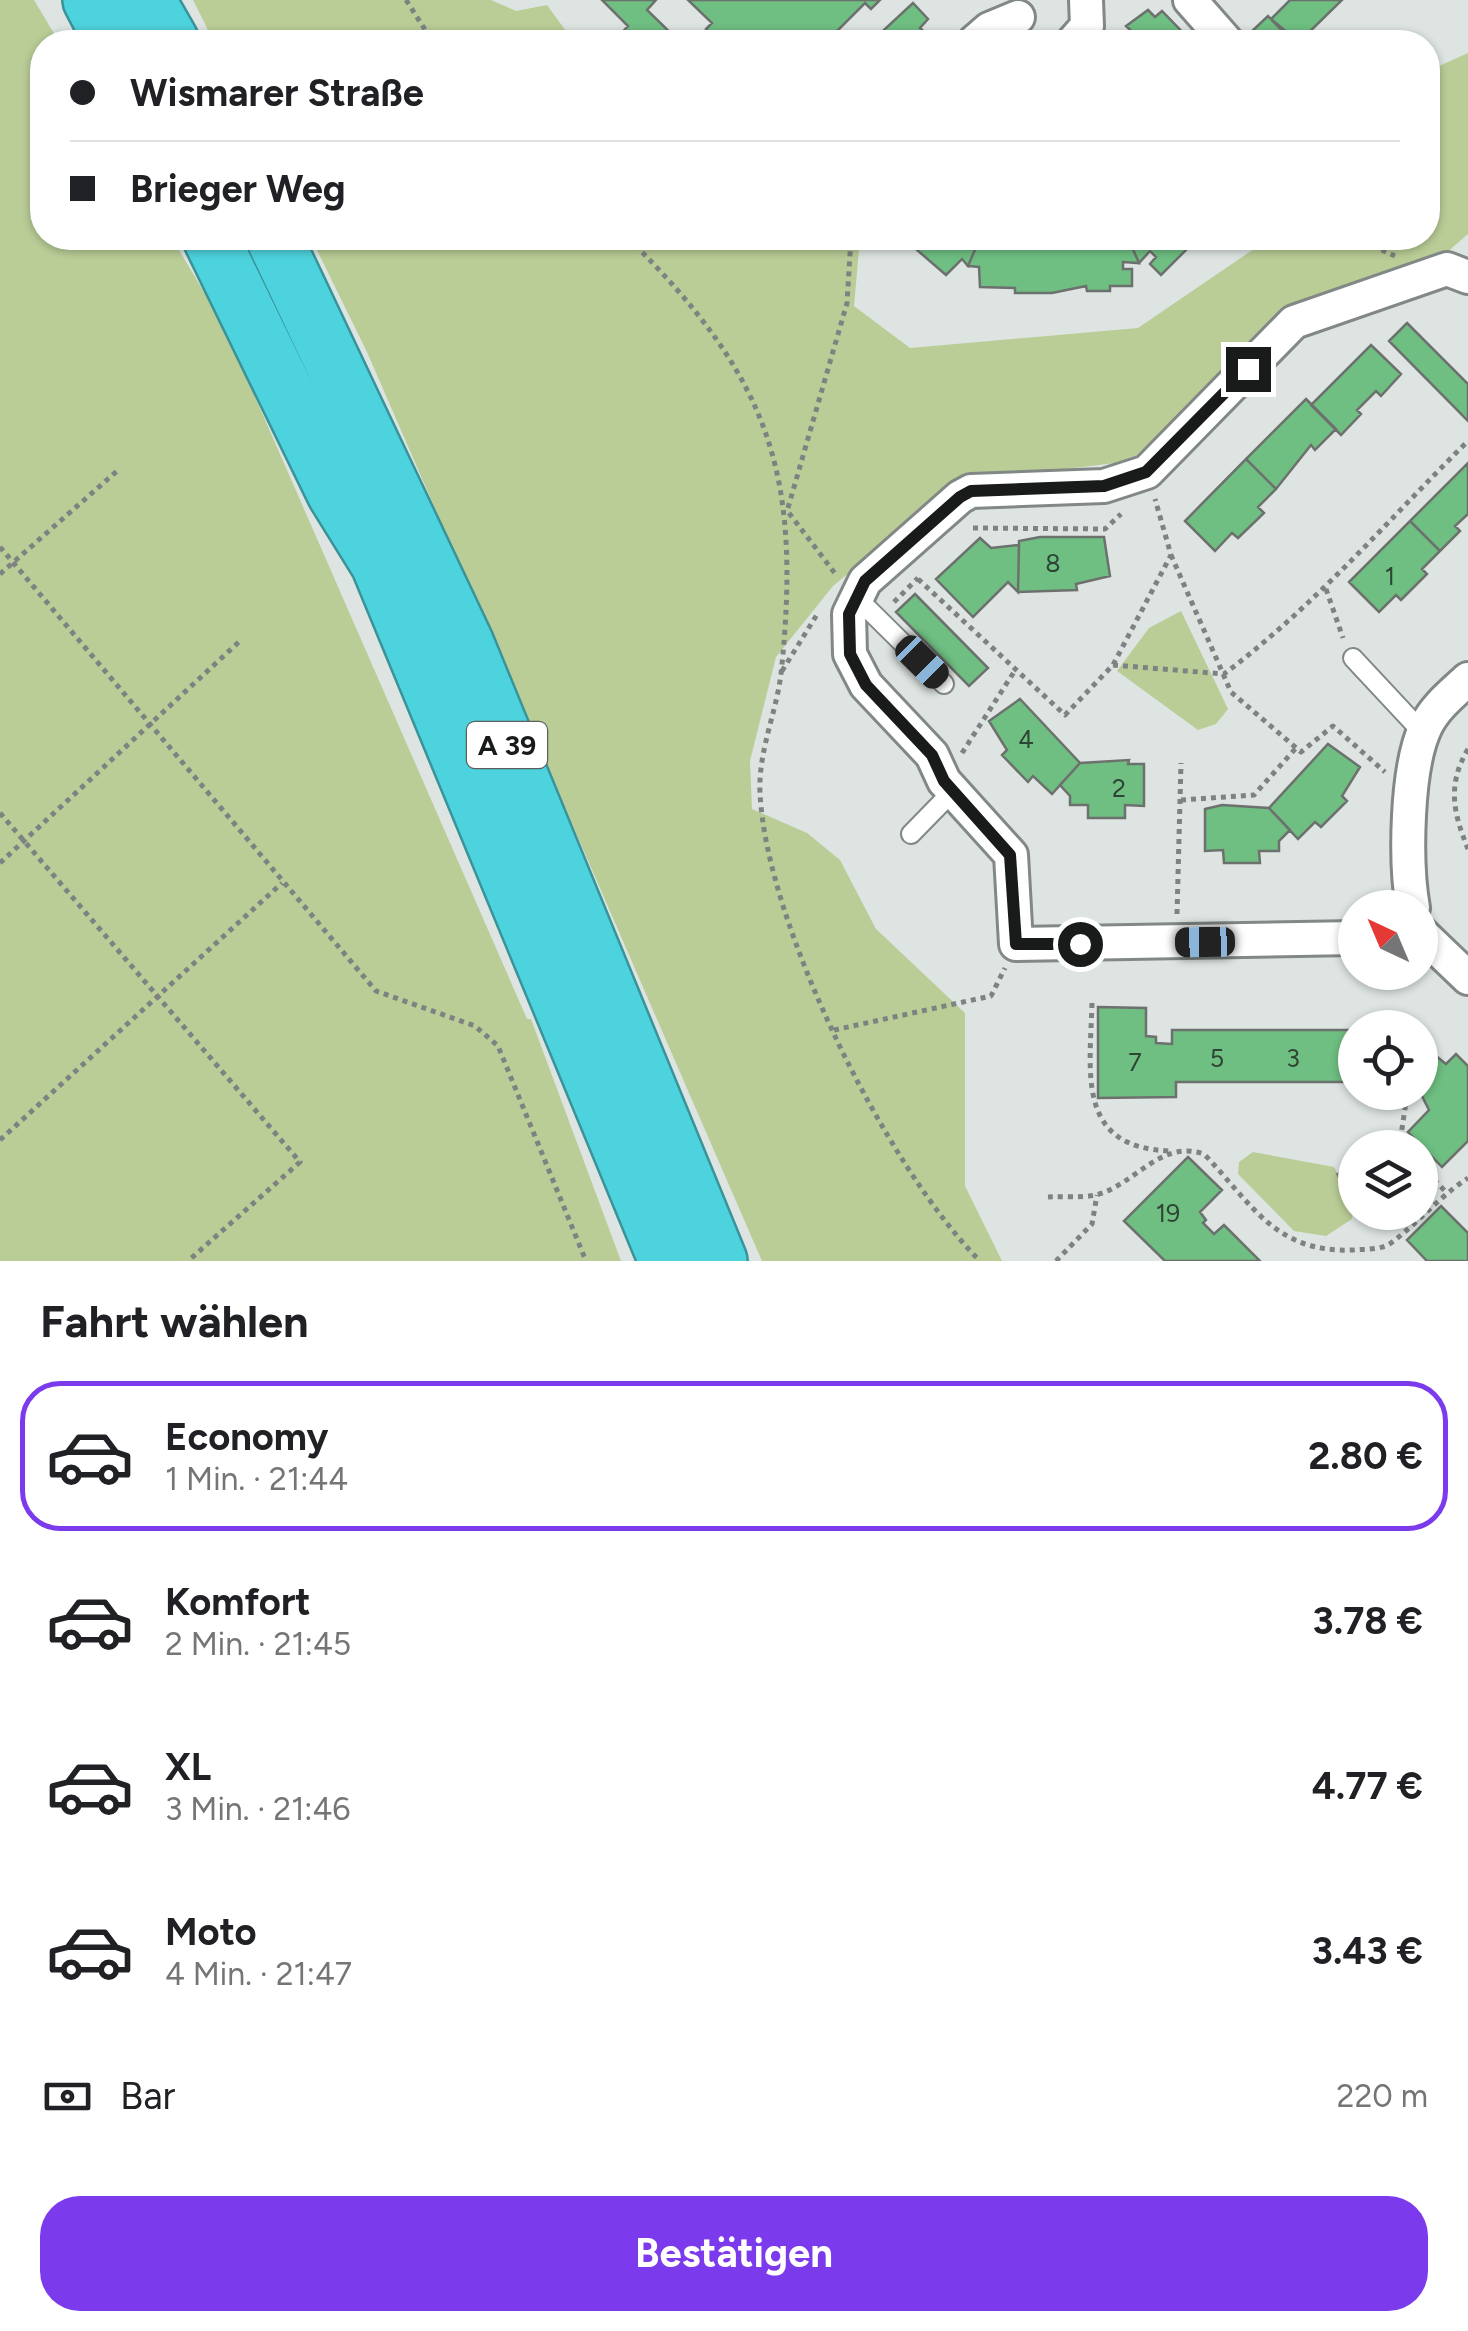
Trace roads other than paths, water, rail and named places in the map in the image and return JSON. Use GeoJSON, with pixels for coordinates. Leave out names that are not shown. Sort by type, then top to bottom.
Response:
{"type":"FeatureCollection","features":[{"type":"Feature","properties":{"kind":"highway"},"geometry":{"type":"LineString","coordinates":[[106,10],[146,30]]}},
{"type":"Feature","properties":{"kind":"highway","name":"A 39"},"geometry":{"type":"LineString","coordinates":[[217,250],[335,493],[379,564],[667,1261]]}},
{"type":"Feature","properties":{"kind":"highway","name":"A 39"},"geometry":{"type":"LineString","coordinates":[[280,250],[465,642],[720,1261]]}},
{"type":"Feature","properties":{"kind":"street"},"geometry":{"type":"LineString","coordinates":[[1084,30],[1088,26],[1086,0]]}},
{"type":"Feature","properties":{"kind":"street"},"geometry":{"type":"LineString","coordinates":[[1190,0],[1216,30]]}},
{"type":"Feature","properties":{"kind":"street"},"geometry":{"type":"LineString","coordinates":[[989,30],[1024,20]]}},
{"type":"Feature","properties":{"kind":"street"},"geometry":{"type":"LineString","coordinates":[[1338,938],[1016,944],[1010,855],[949,786],[932,755],[856,670],[847,631],[865,581],[971,491],[1104,486],[1149,479],[1294,322],[1446,270],[1468,277]]}},
{"type":"Feature","properties":{"kind":"street"},"geometry":{"type":"LineString","coordinates":[[1414,890],[1417,748],[1438,707],[1468,678]]}},
{"type":"Feature","properties":{"kind":"street"},"geometry":{"type":"LineString","coordinates":[[1438,949],[1468,978]]}},
{"type":"Feature","properties":{"kind":"lane"},"geometry":{"type":"LineString","coordinates":[[859,600],[944,684]]}},
{"type":"Feature","properties":{"kind":"lane"},"geometry":{"type":"LineString","coordinates":[[1353,658],[1423,734]]}},
{"type":"Feature","properties":{"kind":"lane"},"geometry":{"type":"LineString","coordinates":[[911,834],[949,786]]}}]}
